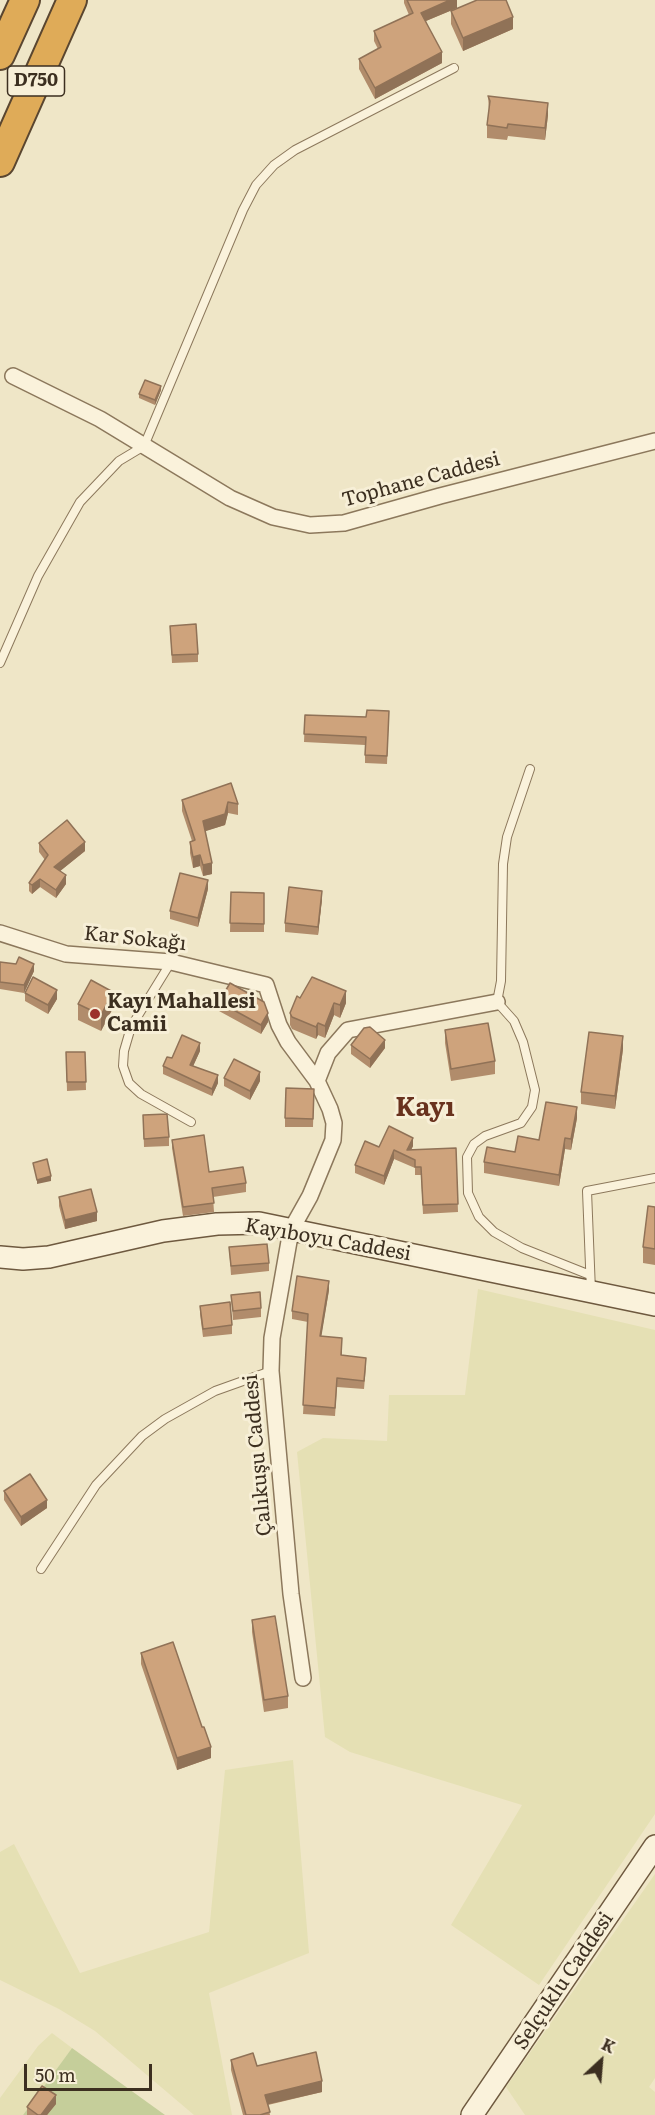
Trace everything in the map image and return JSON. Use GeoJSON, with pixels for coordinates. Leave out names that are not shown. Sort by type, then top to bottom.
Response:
{"type":"FeatureCollection","features":[{"type":"Feature","properties":{"kind":"highway","name":"D750"},"geometry":{"type":"LineString","coordinates":[[0,55],[24,0]]}},
{"type":"Feature","properties":{"kind":"highway","name":"D750"},"geometry":{"type":"LineString","coordinates":[[0,162],[72,0]]}},
{"type":"Feature","properties":{"kind":"street","name":"Tophane Caddesi"},"geometry":{"type":"LineString","coordinates":[[13,376],[100,419],[230,498],[273,517],[310,525],[344,523],[655,441]]}},
{"type":"Feature","properties":{"kind":"street","name":"Kar Sokağı"},"geometry":{"type":"LineString","coordinates":[[0,933],[66,954],[171,962],[266,985]]}},
{"type":"Feature","properties":{"kind":"street","name":"Çalıkuşu Caddesi"},"geometry":{"type":"LineString","coordinates":[[266,985],[288,1042],[317,1081],[334,1123],[333,1140],[310,1197],[291,1230],[276,1304],[271,1371],[291,1594],[303,1678]]}},
{"type":"Feature","properties":{"kind":"street"},"geometry":{"type":"LineString","coordinates":[[317,1081],[328,1053],[348,1030],[497,1002]]}},
{"type":"Feature","properties":{"kind":"street","name":"Kayıboyu Caddesi"},"geometry":{"type":"LineString","coordinates":[[0,1257],[23,1259],[49,1257],[164,1231],[217,1224],[259,1223],[590,1283],[655,1305]]}},
{"type":"Feature","properties":{"kind":"street","name":"Selçuklu Caddesi"},"geometry":{"type":"LineString","coordinates":[[472,2115],[655,1846]]}},
{"type":"Feature","properties":{"kind":"lane"},"geometry":{"type":"LineString","coordinates":[[0,663],[38,576],[80,502],[119,461],[144,446],[243,210],[265,174],[295,150],[454,68]]}},
{"type":"Feature","properties":{"kind":"lane"},"geometry":{"type":"LineString","coordinates":[[530,769],[507,837],[503,864],[501,981],[497,1002],[514,1021],[523,1042],[535,1090],[532,1107],[521,1123],[485,1136],[474,1144],[467,1157],[468,1193],[479,1217],[494,1232],[590,1283],[587,1191],[655,1178]]}},
{"type":"Feature","properties":{"kind":"lane"},"geometry":{"type":"LineString","coordinates":[[171,962],[131,1027],[124,1050],[123,1066],[129,1083],[141,1094],[191,1122]]}},
{"type":"Feature","properties":{"kind":"lane"},"geometry":{"type":"LineString","coordinates":[[41,1569],[96,1485],[142,1436],[181,1409],[215,1391],[271,1371]]}},
{"type":"Feature","properties":{"kind":"shaded area"},"geometry":{"type":"Polygon","coordinates":[[[478,1289],[655,1330],[655,1814],[539,1985],[451,1925],[522,1805],[350,1752],[325,1737],[297,1452],[323,1438],[387,1441],[389,1395],[465,1395],[478,1289]]]}},
{"type":"Feature","properties":{"kind":"shaded area"},"geometry":{"type":"Polygon","coordinates":[[[293,1760],[309,1953],[209,1993],[232,2115],[194,2115],[95,2031],[59,2009],[0,1980],[0,1852],[14,1844],[80,1973],[209,1932],[225,1770],[293,1760]]]}},
{"type":"Feature","properties":{"kind":"shaded area"},"geometry":{"type":"Polygon","coordinates":[[[655,1874],[655,2078],[649,2087],[655,2092],[655,2115],[525,2115],[506,2087],[655,1874]]]}},
{"type":"Feature","properties":{"kind":"shaded area"},"geometry":{"type":"Polygon","coordinates":[[[52,2033],[72,2048],[23,2115],[0,2115],[0,2098],[38,2046],[52,2033]]]}},
{"type":"Feature","properties":{"kind":"green space"},"geometry":{"type":"Polygon","coordinates":[[[72,2048],[165,2115],[23,2115],[72,2048]]]}},
{"type":"Feature","properties":{"kind":"building"},"geometry":{"type":"Polygon","coordinates":[[[407,0],[450,0],[421,13],[442,52],[375,88],[359,59],[381,47],[374,31],[413,13],[407,0]]]}},
{"type":"Feature","properties":{"kind":"building"},"geometry":{"type":"Polygon","coordinates":[[[477,0],[506,0],[513,17],[463,38],[451,11],[477,0]]]}},
{"type":"Feature","properties":{"kind":"building"},"geometry":{"type":"Polygon","coordinates":[[[488,96],[548,103],[545,128],[508,124],[507,128],[487,125],[490,101],[488,96]]]}},
{"type":"Feature","properties":{"kind":"building"},"geometry":{"type":"Polygon","coordinates":[[[145,380],[161,386],[155,400],[139,394],[145,380]]]}},
{"type":"Feature","properties":{"kind":"building"},"geometry":{"type":"Polygon","coordinates":[[[196,624],[198,654],[172,655],[170,626],[196,624]]]}},
{"type":"Feature","properties":{"kind":"building"},"geometry":{"type":"Polygon","coordinates":[[[367,710],[389,711],[387,756],[365,755],[366,737],[304,734],[305,715],[366,717],[367,710]]]}},
{"type":"Feature","properties":{"kind":"building"},"geometry":{"type":"Polygon","coordinates":[[[231,783],[238,804],[228,802],[225,814],[203,821],[212,863],[203,865],[200,855],[193,857],[190,842],[195,840],[182,800],[231,783]]]}},
{"type":"Feature","properties":{"kind":"building"},"geometry":{"type":"Polygon","coordinates":[[[67,820],[85,842],[54,867],[66,875],[56,890],[40,879],[32,885],[29,883],[48,855],[39,843],[67,820]]]}},
{"type":"Feature","properties":{"kind":"building"},"geometry":{"type":"Polygon","coordinates":[[[180,873],[208,880],[198,918],[170,911],[180,873]]]}},
{"type":"Feature","properties":{"kind":"building"},"geometry":{"type":"Polygon","coordinates":[[[289,887],[322,891],[318,927],[285,923],[289,887]]]}},
{"type":"Feature","properties":{"kind":"building"},"geometry":{"type":"Polygon","coordinates":[[[231,892],[264,893],[264,924],[230,923],[231,892]]]}},
{"type":"Feature","properties":{"kind":"building"},"geometry":{"type":"Polygon","coordinates":[[[19,957],[34,964],[24,985],[0,982],[0,962],[16,964],[19,957]]]}},
{"type":"Feature","properties":{"kind":"building"},"geometry":{"type":"Polygon","coordinates":[[[33,977],[57,990],[48,1005],[25,993],[33,977]]]}},
{"type":"Feature","properties":{"kind":"building"},"geometry":{"type":"Polygon","coordinates":[[[312,977],[346,991],[340,1005],[334,1003],[325,1026],[318,1023],[316,1027],[292,1017],[290,1013],[297,996],[300,998],[312,977]]]}},
{"type":"Feature","properties":{"kind":"building"},"geometry":{"type":"Polygon","coordinates":[[[91,980],[113,992],[101,1015],[78,1004],[91,980]]]}},
{"type":"Feature","properties":{"kind":"building"},"geometry":{"type":"Polygon","coordinates":[[[230,983],[264,1002],[268,1013],[261,1025],[219,1002],[230,983]]]}},
{"type":"Feature","properties":{"kind":"building"},"geometry":{"type":"Polygon","coordinates":[[[488,1023],[495,1061],[451,1069],[445,1030],[488,1023]]]}},
{"type":"Feature","properties":{"kind":"building"},"geometry":{"type":"Polygon","coordinates":[[[370,1027],[385,1040],[370,1059],[351,1045],[364,1028],[370,1027]]]}},
{"type":"Feature","properties":{"kind":"building"},"geometry":{"type":"Polygon","coordinates":[[[589,1032],[623,1036],[615,1096],[581,1092],[589,1032]]]}},
{"type":"Feature","properties":{"kind":"building"},"geometry":{"type":"Polygon","coordinates":[[[182,1035],[200,1043],[190,1065],[218,1075],[212,1089],[163,1066],[167,1057],[172,1058],[182,1035]]]}},
{"type":"Feature","properties":{"kind":"building"},"geometry":{"type":"Polygon","coordinates":[[[66,1052],[85,1052],[86,1082],[67,1082],[66,1052]]]}},
{"type":"Feature","properties":{"kind":"building"},"geometry":{"type":"Polygon","coordinates":[[[234,1059],[260,1072],[250,1091],[224,1078],[234,1059]]]}},
{"type":"Feature","properties":{"kind":"building"},"geometry":{"type":"Polygon","coordinates":[[[286,1088],[314,1089],[313,1119],[285,1118],[286,1088]]]}},
{"type":"Feature","properties":{"kind":"building"},"geometry":{"type":"Polygon","coordinates":[[[546,1102],[577,1107],[571,1139],[565,1138],[559,1175],[484,1162],[487,1147],[515,1152],[518,1136],[539,1140],[546,1102]]]}},
{"type":"Feature","properties":{"kind":"building"},"geometry":{"type":"Polygon","coordinates":[[[167,1114],[169,1137],[144,1139],[143,1115],[167,1114]]]}},
{"type":"Feature","properties":{"kind":"building"},"geometry":{"type":"Polygon","coordinates":[[[389,1126],[413,1138],[407,1150],[456,1148],[458,1204],[423,1205],[421,1167],[415,1167],[415,1160],[394,1150],[384,1176],[355,1165],[365,1141],[379,1147],[389,1126]]]}},
{"type":"Feature","properties":{"kind":"building"},"geometry":{"type":"Polygon","coordinates":[[[204,1135],[209,1172],[243,1167],[246,1183],[212,1188],[214,1203],[183,1207],[172,1140],[204,1135]]]}},
{"type":"Feature","properties":{"kind":"building"},"geometry":{"type":"Polygon","coordinates":[[[47,1159],[51,1176],[37,1180],[33,1163],[47,1159]]]}},
{"type":"Feature","properties":{"kind":"building"},"geometry":{"type":"Polygon","coordinates":[[[91,1189],[97,1212],[65,1220],[59,1197],[91,1189]]]}},
{"type":"Feature","properties":{"kind":"building"},"geometry":{"type":"Polygon","coordinates":[[[648,1206],[655,1207],[655,1249],[643,1247],[648,1206]]]}},
{"type":"Feature","properties":{"kind":"building"},"geometry":{"type":"Polygon","coordinates":[[[267,1244],[269,1263],[231,1266],[229,1247],[267,1244]]]}},
{"type":"Feature","properties":{"kind":"building"},"geometry":{"type":"Polygon","coordinates":[[[297,1276],[329,1281],[320,1336],[342,1338],[341,1355],[366,1358],[364,1381],[337,1378],[335,1408],[303,1405],[308,1314],[292,1311],[297,1276]]]}},
{"type":"Feature","properties":{"kind":"building"},"geometry":{"type":"Polygon","coordinates":[[[260,1292],[261,1308],[233,1311],[231,1295],[260,1292]]]}},
{"type":"Feature","properties":{"kind":"building"},"geometry":{"type":"Polygon","coordinates":[[[230,1302],[232,1325],[203,1329],[200,1306],[230,1302]]]}},
{"type":"Feature","properties":{"kind":"building"},"geometry":{"type":"Polygon","coordinates":[[[30,1474],[47,1500],[21,1517],[4,1491],[30,1474]]]}},
{"type":"Feature","properties":{"kind":"building"},"geometry":{"type":"Polygon","coordinates":[[[275,1616],[288,1696],[264,1700],[252,1620],[275,1616]]]}},
{"type":"Feature","properties":{"kind":"building"},"geometry":{"type":"Polygon","coordinates":[[[173,1642],[211,1747],[177,1758],[141,1653],[173,1642]]]}},
{"type":"Feature","properties":{"kind":"building"},"geometry":{"type":"Polygon","coordinates":[[[316,2052],[322,2081],[265,2095],[270,2112],[246,2115],[231,2060],[253,2053],[257,2066],[316,2052]]]}},
{"type":"Feature","properties":{"kind":"building"},"geometry":{"type":"Polygon","coordinates":[[[42,2086],[56,2095],[41,2115],[38,2115],[27,2107],[42,2086]]]}},
{"type":"Feature","properties":{"kind":"place","name":"Kayı Mahallesi Camii"},"geometry":{"type":"Point","coordinates":[95,1014]}},
{"type":"Feature","properties":{"kind":"district","name":"Kayı"},"geometry":{"type":"Point","coordinates":[425,1108]}}]}
